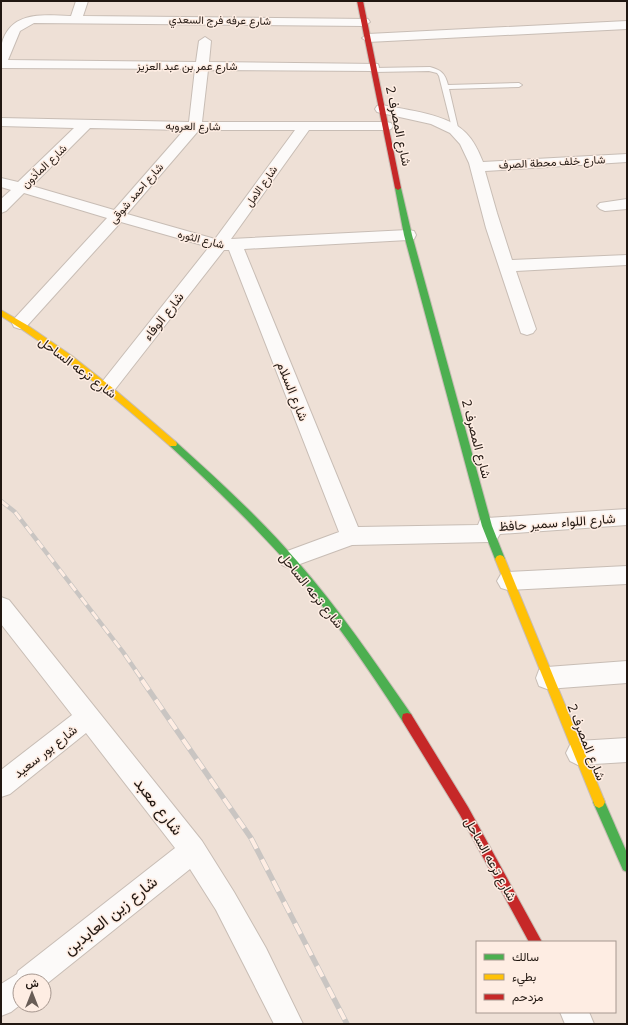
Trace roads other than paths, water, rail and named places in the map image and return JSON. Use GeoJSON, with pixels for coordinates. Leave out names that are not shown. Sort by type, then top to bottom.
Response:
{"type":"FeatureCollection","features":[{"type":"Feature","properties":{"kind":"street"},"geometry":{"type":"LineString","coordinates":[[76,19],[82,1]]}},
{"type":"Feature","properties":{"kind":"street","name":"شارع المصرف 2"},"geometry":{"type":"LineString","coordinates":[[360,1],[408,235],[489,529],[547,678],[627,866]]}},
{"type":"Feature","properties":{"kind":"street","name":"شارع عرفه فرج السعدي"},"geometry":{"type":"LineString","coordinates":[[1,63],[15,27],[19,23],[33,19],[364,22]]}},
{"type":"Feature","properties":{"kind":"street"},"geometry":{"type":"LineString","coordinates":[[368,38],[627,25]]}},
{"type":"Feature","properties":{"kind":"street"},"geometry":{"type":"LineString","coordinates":[[195,126],[205,41]]}},
{"type":"Feature","properties":{"kind":"street","name":"شارع عمر بن عبد العزيز"},"geometry":{"type":"LineString","coordinates":[[1,63],[374,69]]}},
{"type":"Feature","properties":{"kind":"street"},"geometry":{"type":"LineString","coordinates":[[382,109],[430,120],[462,136],[477,167],[527,329]]}},
{"type":"Feature","properties":{"kind":"street","name":"شارع العروبه"},"geometry":{"type":"LineString","coordinates":[[1,122],[195,126],[386,126]]}},
{"type":"Feature","properties":{"kind":"street","name":"شارع المأذون"},"geometry":{"type":"LineString","coordinates":[[1,208],[86,124]]}},
{"type":"Feature","properties":{"kind":"street","name":"شارع احمد شوقى"},"geometry":{"type":"LineString","coordinates":[[20,323],[117,216],[195,126]]}},
{"type":"Feature","properties":{"kind":"street","name":"شارع الامل"},"geometry":{"type":"LineString","coordinates":[[227,246],[304,127]]}},
{"type":"Feature","properties":{"kind":"street","name":"شارع خلف محطة الصرف"},"geometry":{"type":"LineString","coordinates":[[477,167],[627,158]]}},
{"type":"Feature","properties":{"kind":"street","name":"شارع الثوره"},"geometry":{"type":"LineString","coordinates":[[1,182],[227,246],[408,235]]}},
{"type":"Feature","properties":{"kind":"street"},"geometry":{"type":"LineString","coordinates":[[604,206],[627,204]]}},
{"type":"Feature","properties":{"kind":"street","name":"شارع الوفاء"},"geometry":{"type":"LineString","coordinates":[[107,387],[227,246]]}},
{"type":"Feature","properties":{"kind":"street","name":"شارع السلام"},"geometry":{"type":"LineString","coordinates":[[227,246],[351,536]]}},
{"type":"Feature","properties":{"kind":"street"},"geometry":{"type":"LineString","coordinates":[[507,266],[627,260]]}},
{"type":"Feature","properties":{"kind":"street","name":"شارع ترعه الساحل"},"geometry":{"type":"LineString","coordinates":[[1,313],[20,323],[107,387],[196,464],[289,558],[344,628],[402,708],[460,802],[535,941]]}},
{"type":"Feature","properties":{"kind":"street","name":"شارع اللواء سمير حافظ"},"geometry":{"type":"LineString","coordinates":[[289,558],[351,536],[489,529],[627,517]]}},
{"type":"Feature","properties":{"kind":"street"},"geometry":{"type":"LineString","coordinates":[[508,581],[627,575]]}},
{"type":"Feature","properties":{"kind":"street","name":"شارع معبد"},"geometry":{"type":"LineString","coordinates":[[1,607],[193,850],[242,932],[285,1023]]}},
{"type":"Feature","properties":{"kind":"street"},"geometry":{"type":"LineString","coordinates":[[547,678],[627,672]]}},
{"type":"Feature","properties":{"kind":"street","name":"شارع بور سعيد"},"geometry":{"type":"LineString","coordinates":[[1,785],[88,717]]}},
{"type":"Feature","properties":{"kind":"street"},"geometry":{"type":"LineString","coordinates":[[578,753],[627,750]]}},
{"type":"Feature","properties":{"kind":"street","name":"شارع زين العابدين"},"geometry":{"type":"LineString","coordinates":[[38,973],[193,850]]}},
{"type":"Feature","properties":{"kind":"street"},"geometry":{"type":"LineString","coordinates":[[1,1002],[12,993]]}},
{"type":"Feature","properties":{"kind":"street"},"geometry":{"type":"LineString","coordinates":[[574,1013],[580,1024]]}},
{"type":"Feature","properties":{"kind":"lane"},"geometry":{"type":"LineString","coordinates":[[374,69],[433,69],[441,74],[456,132]]}},
{"type":"Feature","properties":{"kind":"lane"},"geometry":{"type":"LineString","coordinates":[[445,87],[518,85]]}},
{"type":"Feature","properties":{"kind":"railway"},"geometry":{"type":"LineString","coordinates":[[1,501],[15,512],[123,652],[143,681]]}},
{"type":"Feature","properties":{"kind":"railway"},"geometry":{"type":"LineString","coordinates":[[142,680],[251,838],[347,1024]]}}]}
